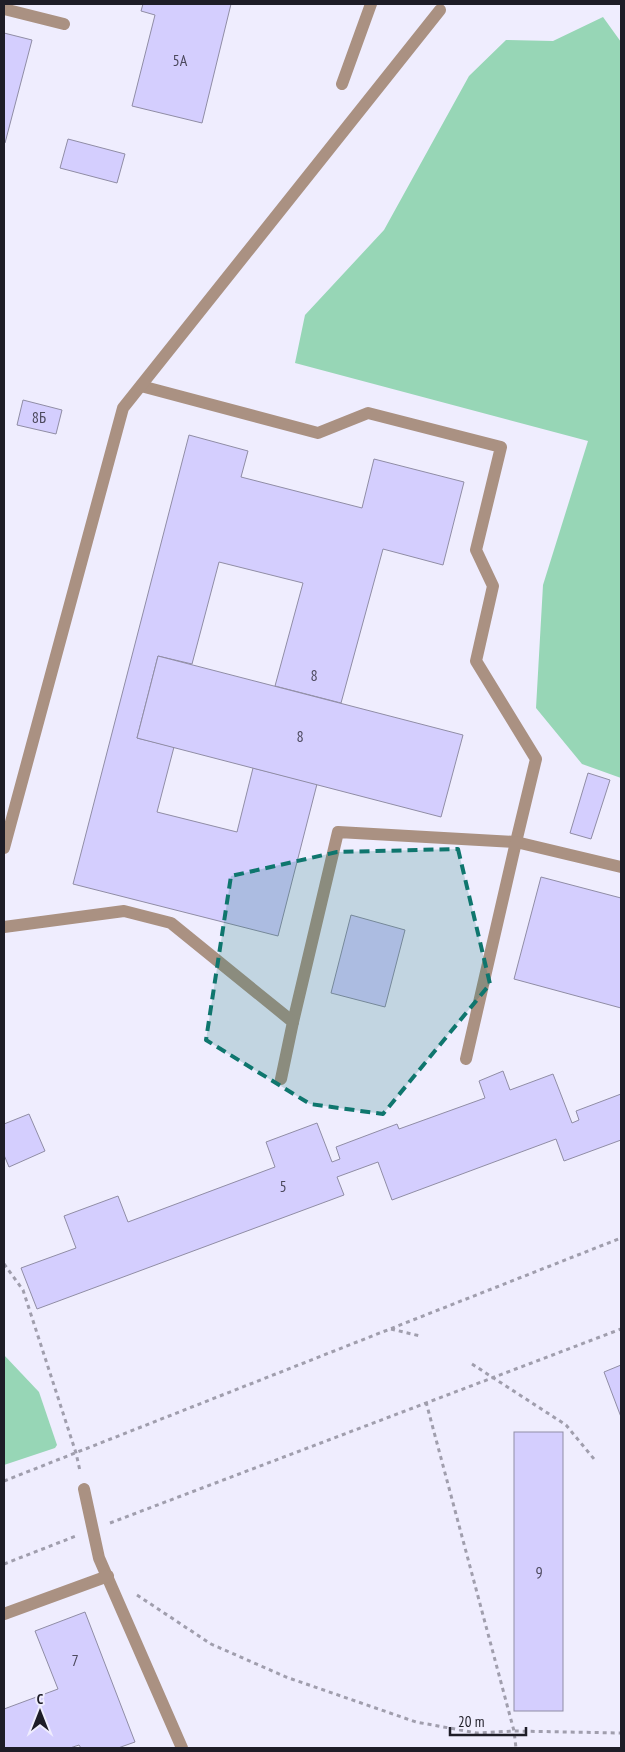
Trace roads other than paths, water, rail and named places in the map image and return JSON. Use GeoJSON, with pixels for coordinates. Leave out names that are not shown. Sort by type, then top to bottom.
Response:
{"type":"FeatureCollection","features":[{"type":"Feature","properties":{"kind":"street"},"geometry":{"type":"LineString","coordinates":[[342,84],[371,4]]}},
{"type":"Feature","properties":{"kind":"street"},"geometry":{"type":"LineString","coordinates":[[4,9],[64,24]]}},
{"type":"Feature","properties":{"kind":"street"},"geometry":{"type":"LineString","coordinates":[[4,848],[123,408],[440,10]]}},
{"type":"Feature","properties":{"kind":"street"},"geometry":{"type":"LineString","coordinates":[[141,386],[318,433],[368,413],[501,447],[476,550],[493,586],[476,661],[536,759],[466,1059]]}},
{"type":"Feature","properties":{"kind":"street"},"geometry":{"type":"LineString","coordinates":[[281,1079],[338,832],[516,842],[621,866]]}},
{"type":"Feature","properties":{"kind":"street"},"geometry":{"type":"LineString","coordinates":[[4,927],[124,911],[171,923],[293,1022]]}},
{"type":"Feature","properties":{"kind":"street"},"geometry":{"type":"LineString","coordinates":[[84,1489],[99,1558],[182,1748]]}},
{"type":"Feature","properties":{"kind":"street"},"geometry":{"type":"LineString","coordinates":[[4,1614],[108,1576]]}}]}
